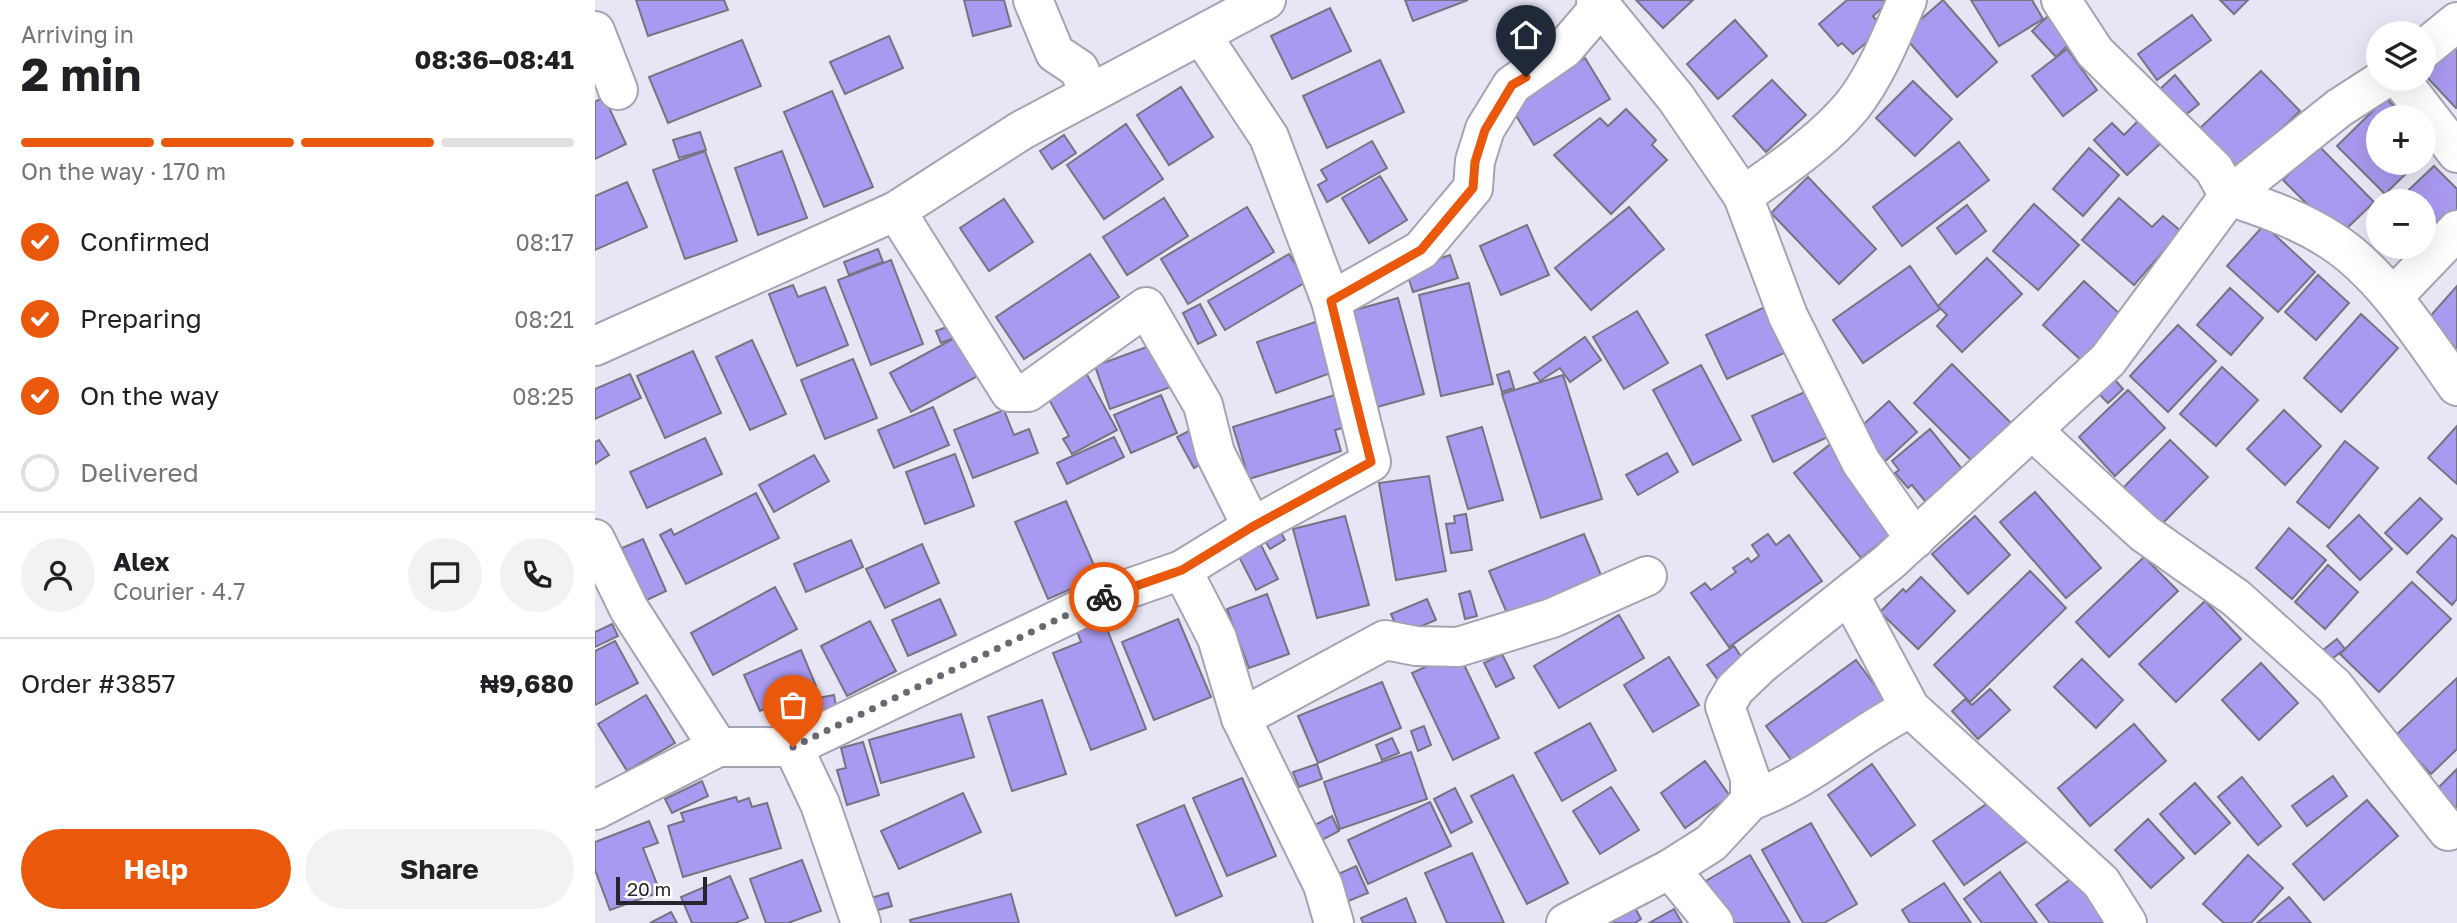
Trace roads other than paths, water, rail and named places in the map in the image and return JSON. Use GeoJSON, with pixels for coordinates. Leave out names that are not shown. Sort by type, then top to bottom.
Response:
{"type":"FeatureCollection","features":[{"type":"Feature","properties":{"kind":"street"},"geometry":{"type":"LineString","coordinates":[[1033,0],[1055,53],[1079,69],[1089,94]]}},
{"type":"Feature","properties":{"kind":"street"},"geometry":{"type":"LineString","coordinates":[[595,346],[896,211],[1021,130],[1266,0]]}},
{"type":"Feature","properties":{"kind":"street"},"geometry":{"type":"LineString","coordinates":[[1743,196],[1814,144],[1853,105],[1888,43],[1907,0]]}},
{"type":"Feature","properties":{"kind":"street"},"geometry":{"type":"LineString","coordinates":[[2061,0],[2095,52],[2214,169],[2229,196],[2279,212],[2333,242],[2393,297],[2457,386]]}},
{"type":"Feature","properties":{"kind":"street"},"geometry":{"type":"LineString","coordinates":[[1331,301],[1421,250],[1473,188],[1475,162],[1485,130],[1512,85],[1564,49],[1598,3],[1676,98],[1743,196],[1788,316],[1861,462],[1915,539]]}},
{"type":"Feature","properties":{"kind":"street"},"geometry":{"type":"LineString","coordinates":[[2436,39],[2457,22]]}},
{"type":"Feature","properties":{"kind":"street"},"geometry":{"type":"LineString","coordinates":[[595,31],[618,90]]}},
{"type":"Feature","properties":{"kind":"street"},"geometry":{"type":"LineString","coordinates":[[595,810],[718,747],[793,747],[1110,595],[1182,570],[1252,527],[1371,462],[1331,301],[1269,137],[1202,36]]}},
{"type":"Feature","properties":{"kind":"street"},"geometry":{"type":"LineString","coordinates":[[1750,801],[1750,778],[1725,706],[1735,689],[1760,665],[1915,539],[2108,360],[2229,196],[2339,108],[2366,90]]}},
{"type":"Feature","properties":{"kind":"street"},"geometry":{"type":"LineString","coordinates":[[2409,91],[2457,153]]}},
{"type":"Feature","properties":{"kind":"street"},"geometry":{"type":"LineString","coordinates":[[896,211],[1010,392],[1028,392],[1146,307],[1203,405],[1215,453],[1252,527]]}},
{"type":"Feature","properties":{"kind":"street"},"geometry":{"type":"LineString","coordinates":[[2393,297],[2457,230]]}},
{"type":"Feature","properties":{"kind":"street"},"geometry":{"type":"LineString","coordinates":[[2033,431],[2144,533],[2236,598],[2334,686],[2448,831]]}},
{"type":"Feature","properties":{"kind":"street"},"geometry":{"type":"LineString","coordinates":[[595,540],[629,609],[718,747]]}},
{"type":"Feature","properties":{"kind":"street"},"geometry":{"type":"LineString","coordinates":[[1182,570],[1217,638],[1241,718],[1323,886],[1334,923]]}},
{"type":"Feature","properties":{"kind":"street"},"geometry":{"type":"LineString","coordinates":[[1241,718],[1385,640],[1416,646],[1458,647],[1552,618],[1647,576]]}},
{"type":"Feature","properties":{"kind":"street"},"geometry":{"type":"LineString","coordinates":[[1849,594],[1910,708],[2101,881],[2127,923]]}},
{"type":"Feature","properties":{"kind":"street"},"geometry":{"type":"LineString","coordinates":[[1566,923],[1670,869],[1711,843],[1750,801],[1784,789],[1910,708]]}},
{"type":"Feature","properties":{"kind":"street"},"geometry":{"type":"LineString","coordinates":[[793,747],[820,804],[861,923]]}},
{"type":"Feature","properties":{"kind":"street"},"geometry":{"type":"LineString","coordinates":[[1670,869],[1714,923]]}}]}
